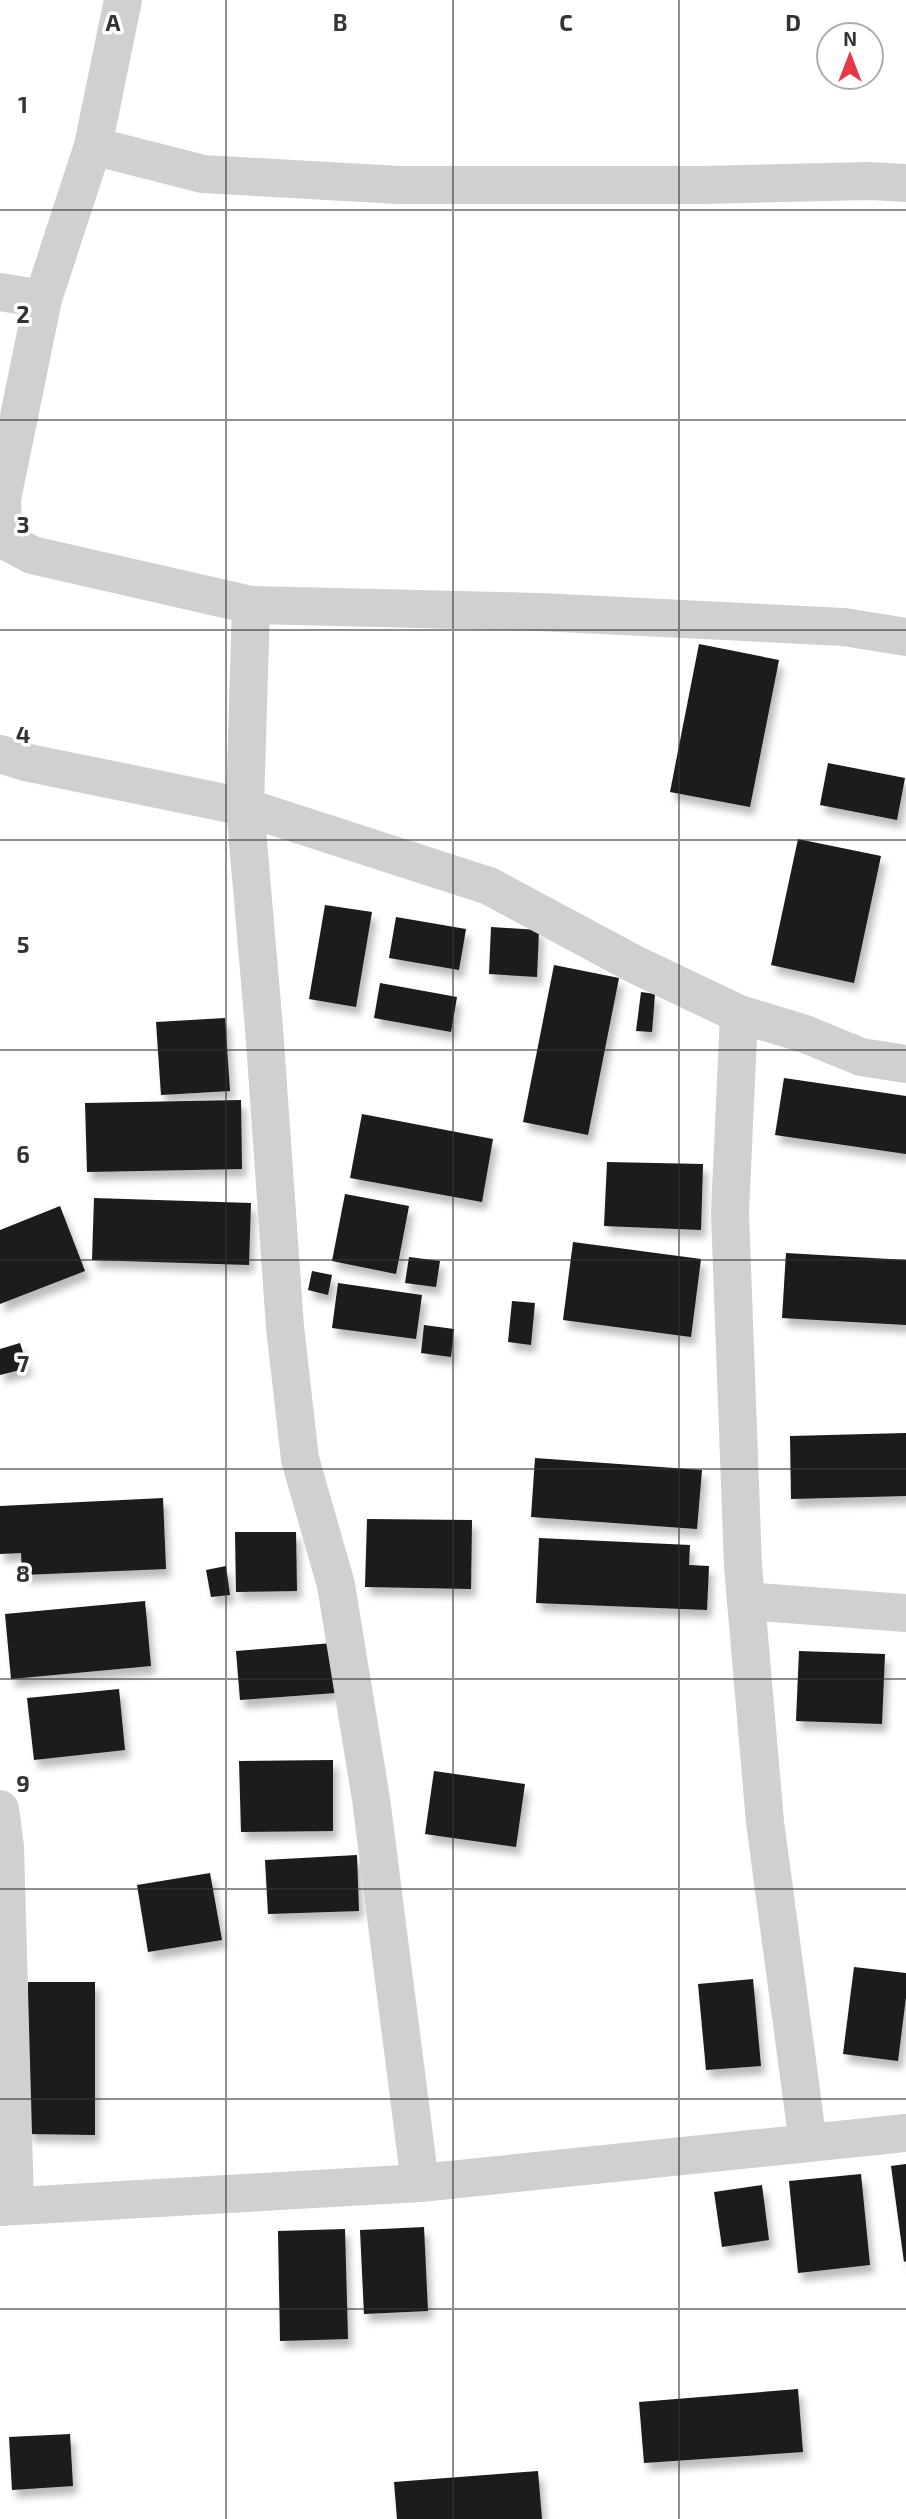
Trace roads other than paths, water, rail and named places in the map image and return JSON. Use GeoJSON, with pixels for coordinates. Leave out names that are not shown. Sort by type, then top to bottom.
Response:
{"type":"FeatureCollection","features":[{"type":"Feature","properties":{"kind":"street"},"geometry":{"type":"LineString","coordinates":[[123,0],[93,146],[43,299],[2,499],[3,523],[8,542],[32,555],[251,605],[540,612],[830,626],[906,637]]}},
{"type":"Feature","properties":{"kind":"street"},"geometry":{"type":"LineString","coordinates":[[93,146],[203,174],[399,185],[704,185],[870,181],[906,183]]}},
{"type":"Feature","properties":{"kind":"street"},"geometry":{"type":"LineString","coordinates":[[0,292],[43,299]]}},
{"type":"Feature","properties":{"kind":"street"},"geometry":{"type":"LineString","coordinates":[[251,605],[245,807],[285,1327],[300,1459],[336,1584],[371,1799],[419,2183]]}},
{"type":"Feature","properties":{"kind":"street"},"geometry":{"type":"LineString","coordinates":[[0,754],[29,763],[245,807],[489,886],[636,965],[739,1014],[805,1034],[861,1057],[906,1065]]}},
{"type":"Feature","properties":{"kind":"street"},"geometry":{"type":"LineString","coordinates":[[739,1014],[730,1213],[746,1601],[765,1822],[808,2143]]}},
{"type":"Feature","properties":{"kind":"street"},"geometry":{"type":"LineString","coordinates":[[746,1601],[906,1613]]}},
{"type":"Feature","properties":{"kind":"street"},"geometry":{"type":"LineString","coordinates":[[0,1810],[5,1847],[8,2206],[419,2183],[906,2133]]}}]}
